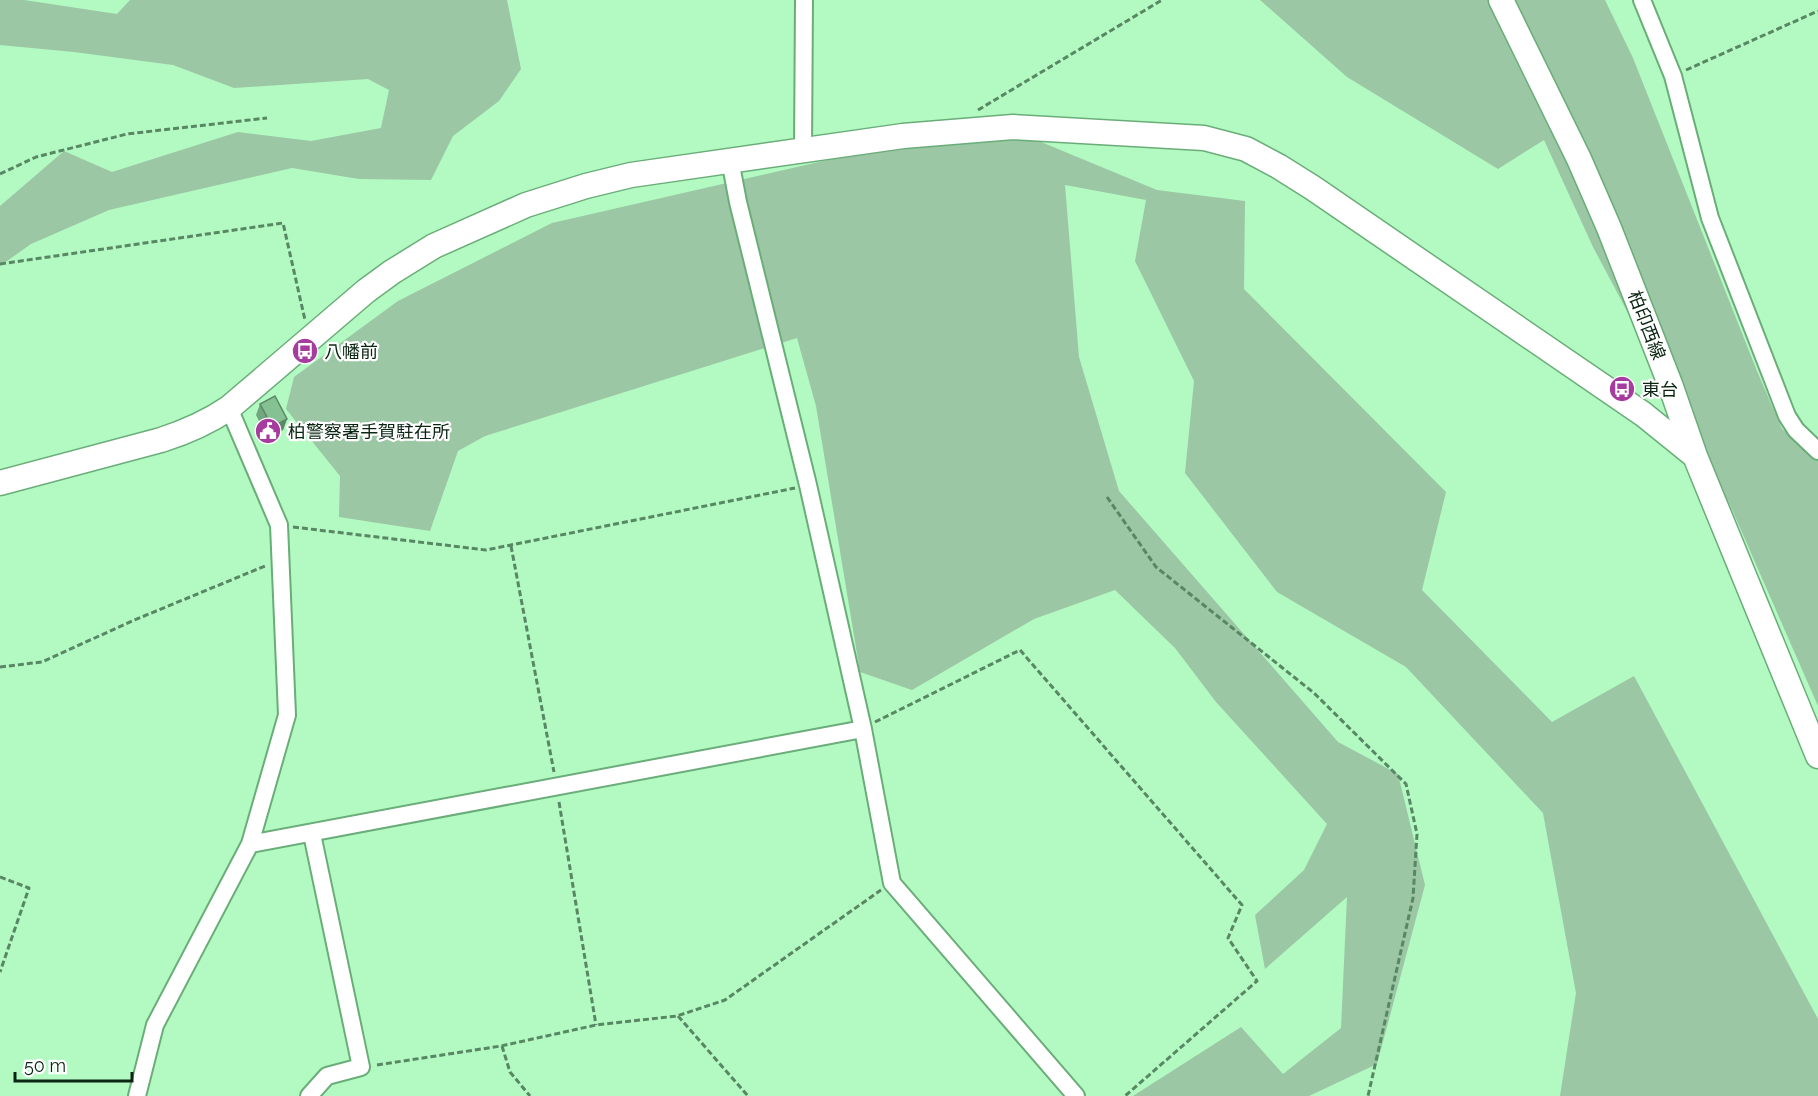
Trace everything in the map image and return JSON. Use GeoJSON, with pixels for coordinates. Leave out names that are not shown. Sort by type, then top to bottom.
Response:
{"type":"FeatureCollection","features":[{"type":"Feature","properties":{"kind":"street"},"geometry":{"type":"LineString","coordinates":[[803,150],[804,0]]}},
{"type":"Feature","properties":{"kind":"street","name":"柏印西線"},"geometry":{"type":"LineString","coordinates":[[1501,0],[1579,159],[1605,218],[1670,384],[1695,456],[1818,756]]}},
{"type":"Feature","properties":{"kind":"street"},"geometry":{"type":"LineString","coordinates":[[1642,0],[1673,76],[1705,202],[1787,416],[1796,430],[1818,451]]}},
{"type":"Feature","properties":{"kind":"street"},"geometry":{"type":"LineString","coordinates":[[0,483],[187,432],[210,422],[230,408],[366,291],[400,267],[434,246],[525,205],[631,174],[903,136],[1013,127],[1204,138],[1246,149],[1313,188],[1643,414],[1695,456]]}},
{"type":"Feature","properties":{"kind":"street"},"geometry":{"type":"LineString","coordinates":[[730,160],[738,202],[808,485],[863,729],[892,883],[1076,1096]]}},
{"type":"Feature","properties":{"kind":"street"},"geometry":{"type":"LineString","coordinates":[[137,1096],[155,1025],[250,844],[287,715],[279,525],[230,408]]}},
{"type":"Feature","properties":{"kind":"street"},"geometry":{"type":"LineString","coordinates":[[250,844],[863,729]]}},
{"type":"Feature","properties":{"kind":"street"},"geometry":{"type":"LineString","coordinates":[[309,1096],[327,1076],[361,1067],[312,834]]}},
{"type":"Feature","properties":{"kind":"path"},"geometry":{"type":"LineString","coordinates":[[959,130],[967,117],[1161,0]]}},
{"type":"Feature","properties":{"kind":"path"},"geometry":{"type":"LineString","coordinates":[[1673,76],[1818,11]]}},
{"type":"Feature","properties":{"kind":"path"},"geometry":{"type":"LineString","coordinates":[[0,174],[36,157],[127,134],[267,118]]}},
{"type":"Feature","properties":{"kind":"path"},"geometry":{"type":"LineString","coordinates":[[0,264],[282,223],[309,339]]}},
{"type":"Feature","properties":{"kind":"path"},"geometry":{"type":"LineString","coordinates":[[279,525],[486,550],[808,485]]}},
{"type":"Feature","properties":{"kind":"path"},"geometry":{"type":"LineString","coordinates":[[1107,497],[1156,567],[1314,693],[1406,784],[1417,834],[1413,898],[1368,1096]]}},
{"type":"Feature","properties":{"kind":"path"},"geometry":{"type":"LineString","coordinates":[[0,667],[42,662],[132,621],[280,560]]}},
{"type":"Feature","properties":{"kind":"path"},"geometry":{"type":"LineString","coordinates":[[863,729],[1020,650],[1242,905],[1228,938],[1257,981],[1125,1096]]}},
{"type":"Feature","properties":{"kind":"path"},"geometry":{"type":"LineString","coordinates":[[0,877],[29,888],[0,972]]}},
{"type":"Feature","properties":{"kind":"path"},"geometry":{"type":"LineString","coordinates":[[361,1067],[501,1046],[596,1025],[677,1016],[725,1000],[892,883]]}},
{"type":"Feature","properties":{"kind":"path"},"geometry":{"type":"LineString","coordinates":[[677,1016],[748,1096]]}},
{"type":"Feature","properties":{"kind":"path"},"geometry":{"type":"LineString","coordinates":[[501,1046],[510,1072],[530,1096]]}},
{"type":"Feature","properties":{"kind":"green space"},"geometry":{"type":"Polygon","coordinates":[[[0,0],[24,0],[117,14],[130,0],[507,0],[521,69],[499,101],[453,136],[431,180],[359,179],[292,168],[109,210],[31,244],[0,266],[0,206],[64,151],[112,172],[238,132],[311,141],[381,128],[389,90],[368,79],[234,88],[173,65],[0,45],[0,0]]]}},
{"type":"Feature","properties":{"kind":"green space"},"geometry":{"type":"Polygon","coordinates":[[[1260,0],[1605,0],[1633,58],[1782,429],[1818,457],[1818,706],[1730,505],[1593,247],[1544,140],[1498,169],[1347,77],[1260,0]]]}},
{"type":"Feature","properties":{"kind":"green space"},"geometry":{"type":"Polygon","coordinates":[[[1029,137],[1157,190],[1245,201],[1244,289],[1446,492],[1422,590],[1552,722],[1634,676],[1818,1019],[1818,1096],[1560,1096],[1576,993],[1543,813],[1406,667],[1277,592],[1185,473],[1194,381],[1135,261],[1146,200],[1065,185],[1079,357],[1119,491],[1338,742],[1398,774],[1425,885],[1377,1064],[1309,1096],[1133,1096],[1241,1027],[1283,1074],[1341,1028],[1347,897],[1265,969],[1255,915],[1304,870],[1327,824],[1216,702],[1175,648],[1115,590],[1034,619],[912,690],[860,672],[816,406],[797,338],[485,436],[458,451],[430,531],[339,517],[340,476],[286,409],[294,377],[398,301],[552,223],[823,161],[932,140],[1029,137]]]}},
{"type":"Feature","properties":{"kind":"building"},"geometry":{"type":"Polygon","coordinates":[[[275,396],[287,419],[266,430],[261,420],[267,417],[260,404],[275,396]]]}},
{"type":"Feature","properties":{"kind":"place","name":"八幡前"},"geometry":{"type":"Point","coordinates":[305,351]}},
{"type":"Feature","properties":{"kind":"place","name":"東台"},"geometry":{"type":"Point","coordinates":[1622,389]}},
{"type":"Feature","properties":{"kind":"place","name":"柏警察署手賀駐在所"},"geometry":{"type":"Point","coordinates":[268,431]}}]}
